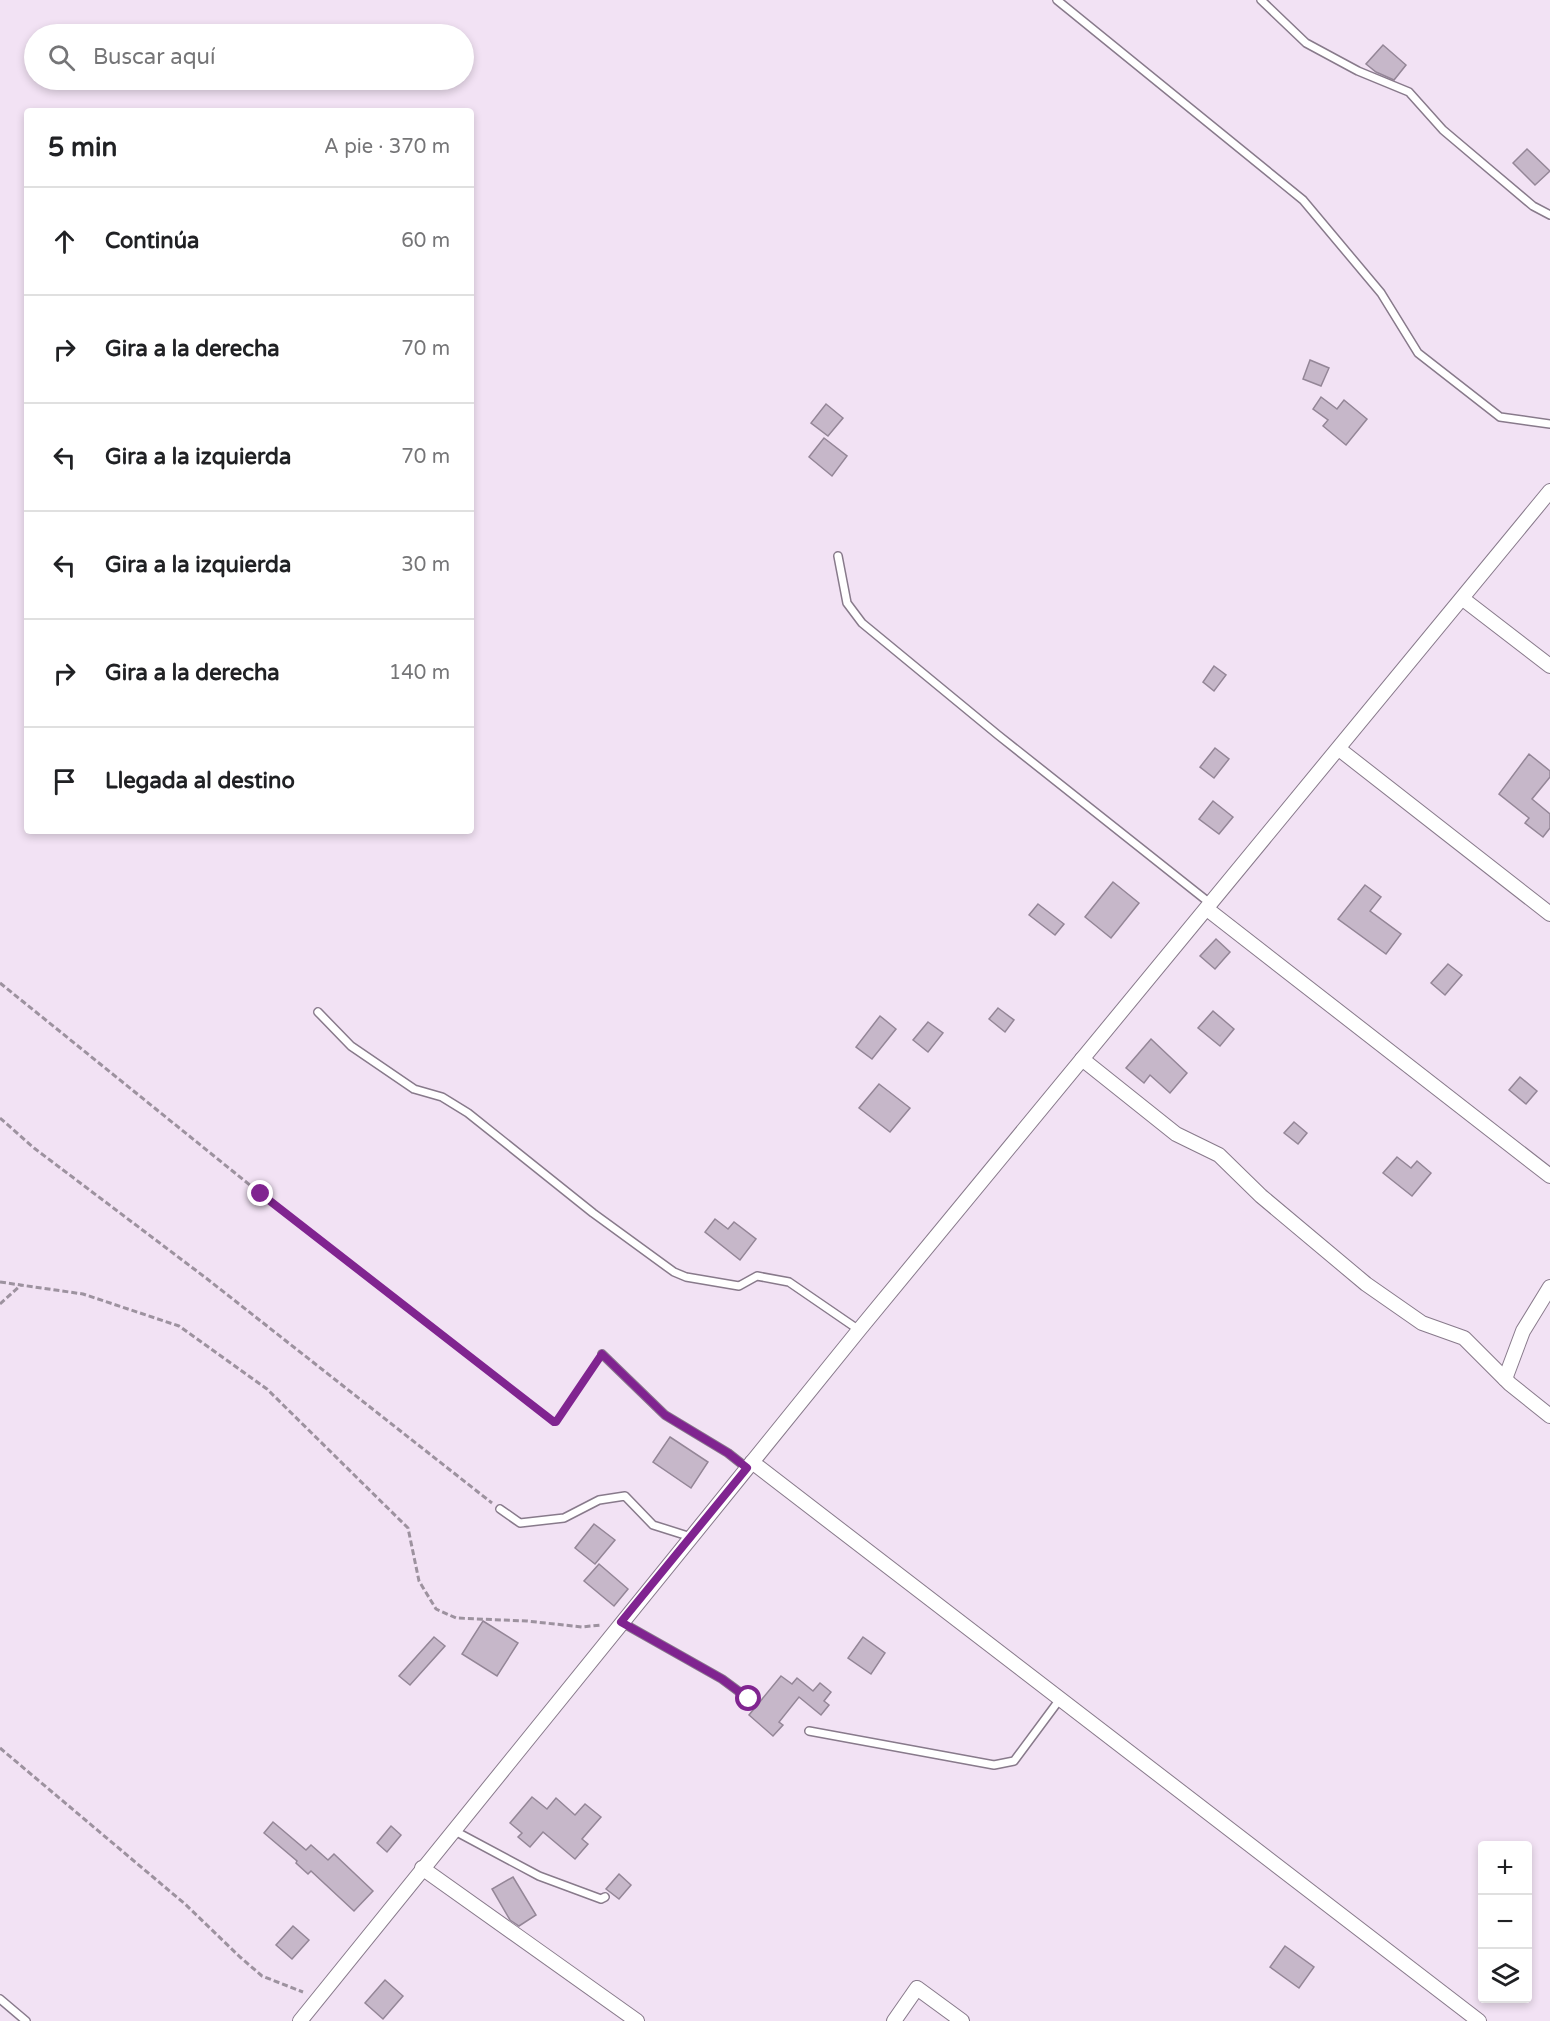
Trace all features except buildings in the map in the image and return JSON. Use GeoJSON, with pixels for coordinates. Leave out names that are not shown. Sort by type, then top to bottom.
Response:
{"type":"FeatureCollection","features":[{"type":"Feature","properties":{"kind":"street"},"geometry":{"type":"LineString","coordinates":[[300,2021],[859,1330],[1550,491]]}},
{"type":"Feature","properties":{"kind":"street"},"geometry":{"type":"LineString","coordinates":[[1463,598],[1550,666]]}},
{"type":"Feature","properties":{"kind":"street"},"geometry":{"type":"LineString","coordinates":[[1339,749],[1550,914]]}},
{"type":"Feature","properties":{"kind":"street"},"geometry":{"type":"LineString","coordinates":[[1209,906],[1550,1176]]}},
{"type":"Feature","properties":{"kind":"street"},"geometry":{"type":"LineString","coordinates":[[1082,1059],[1176,1134],[1220,1155],[1261,1196],[1366,1284],[1422,1323],[1464,1338],[1505,1379],[1550,1416]]}},
{"type":"Feature","properties":{"kind":"street"},"geometry":{"type":"LineString","coordinates":[[1505,1379],[1523,1331],[1550,1287]]}},
{"type":"Feature","properties":{"kind":"street"},"geometry":{"type":"LineString","coordinates":[[749,1465],[1060,1699],[1479,2021]]}},
{"type":"Feature","properties":{"kind":"street"},"geometry":{"type":"LineString","coordinates":[[422,1868],[637,2021]]}},
{"type":"Feature","properties":{"kind":"street"},"geometry":{"type":"LineString","coordinates":[[894,2021],[917,1988],[962,2021]]}},
{"type":"Feature","properties":{"kind":"lane"},"geometry":{"type":"LineString","coordinates":[[1057,0],[1303,200],[1381,293],[1418,353],[1500,417],[1550,424]]}},
{"type":"Feature","properties":{"kind":"lane"},"geometry":{"type":"LineString","coordinates":[[1261,0],[1306,43],[1358,71],[1409,93],[1443,130],[1533,206],[1550,215]]}},
{"type":"Feature","properties":{"kind":"lane"},"geometry":{"type":"LineString","coordinates":[[838,556],[847,603],[861,623],[1209,906]]}},
{"type":"Feature","properties":{"kind":"lane"},"geometry":{"type":"LineString","coordinates":[[318,1012],[351,1046],[414,1089],[442,1097],[468,1113],[593,1213],[674,1272],[686,1277],[739,1286],[758,1276],[789,1282],[859,1330]]}},
{"type":"Feature","properties":{"kind":"lane"},"geometry":{"type":"LineString","coordinates":[[602,1354],[665,1415],[749,1465]]}},
{"type":"Feature","properties":{"kind":"lane"},"geometry":{"type":"LineString","coordinates":[[500,1509],[520,1523],[564,1518],[599,1500],[625,1496],[653,1525],[691,1537]]}},
{"type":"Feature","properties":{"kind":"lane"},"geometry":{"type":"LineString","coordinates":[[621,1622],[722,1679],[749,1699]]}},
{"type":"Feature","properties":{"kind":"lane"},"geometry":{"type":"LineString","coordinates":[[809,1731],[994,1765],[1014,1761],[1060,1699]]}},
{"type":"Feature","properties":{"kind":"lane"},"geometry":{"type":"LineString","coordinates":[[453,1830],[539,1876],[601,1899],[605,1897]]}},
{"type":"Feature","properties":{"kind":"lane"},"geometry":{"type":"LineString","coordinates":[[0,1999],[26,2021]]}},
{"type":"Feature","properties":{"kind":"path"},"geometry":{"type":"LineString","coordinates":[[0,983],[252,1187],[554,1422],[602,1354]]}},
{"type":"Feature","properties":{"kind":"path"},"geometry":{"type":"LineString","coordinates":[[0,1118],[34,1148],[206,1278],[500,1509]]}},
{"type":"Feature","properties":{"kind":"path"},"geometry":{"type":"LineString","coordinates":[[0,1282],[83,1294],[179,1326],[267,1389],[408,1528],[419,1581],[436,1609],[456,1618],[582,1627],[621,1622]]}},
{"type":"Feature","properties":{"kind":"path"},"geometry":{"type":"LineString","coordinates":[[0,1304],[21,1285]]}},
{"type":"Feature","properties":{"kind":"path"},"geometry":{"type":"LineString","coordinates":[[0,1748],[185,1904],[262,1976],[319,1998]]}},
{"type":"Feature","properties":{"kind":"route"},"geometry":{"type":"LineString","coordinates":[[261,1194],[554,1422],[587,1379],[602,1354],[665,1415],[728,1453],[747,1468],[621,1622],[722,1679],[749,1699]]}}]}
